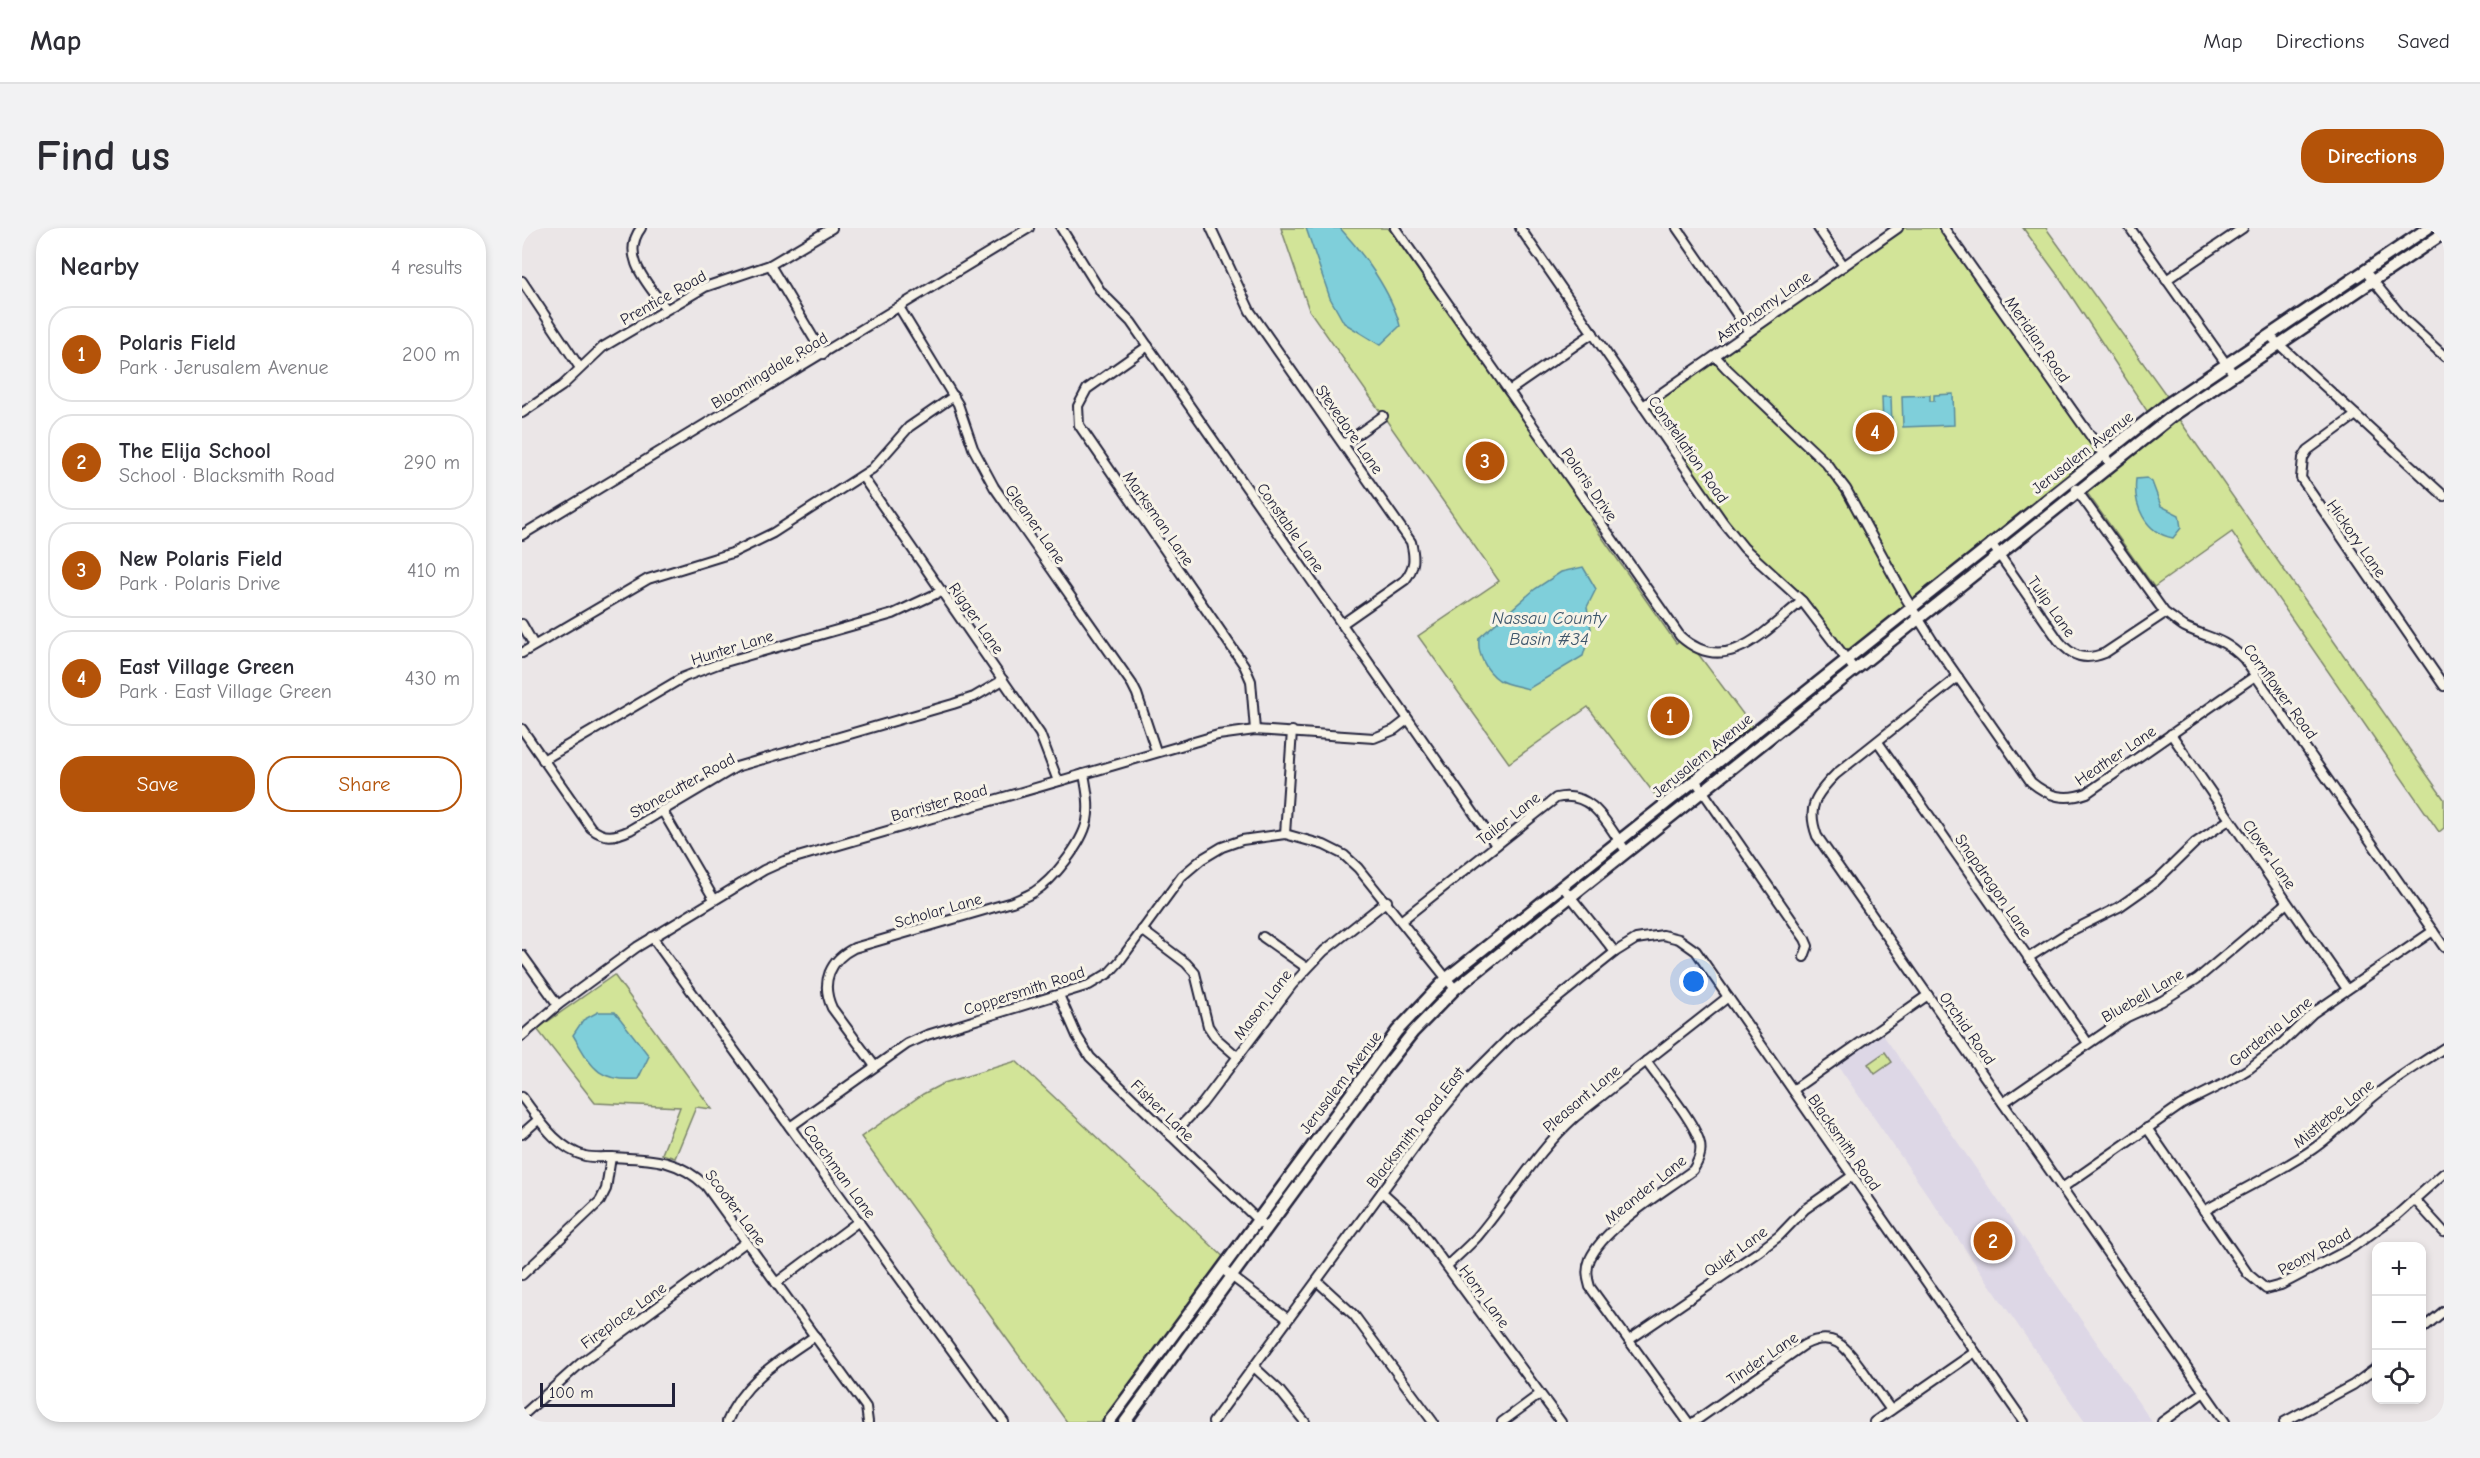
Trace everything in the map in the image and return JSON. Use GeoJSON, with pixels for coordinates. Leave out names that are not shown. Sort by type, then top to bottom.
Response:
{"type":"FeatureCollection","features":[{"type":"Feature","properties":{"kind":"main road","name":"Jerusalem Avenue"},"geometry":{"type":"LineString","coordinates":[[1108,1422],[1397,1031],[1447,978],[2166,405],[2428,228]]}},
{"type":"Feature","properties":{"kind":"main road","name":"Jerusalem Avenue"},"geometry":{"type":"LineString","coordinates":[[1125,1422],[1413,1032],[1455,989],[2174,415],[2444,232]]}},
{"type":"Feature","properties":{"kind":"main road"},"geometry":{"type":"LineString","coordinates":[[1331,1119],[1342,1127]]}},
{"type":"Feature","properties":{"kind":"street"},"geometry":{"type":"LineString","coordinates":[[641,228],[633,246],[634,260],[666,309]]}},
{"type":"Feature","properties":{"kind":"street","name":"Prentice Road"},"geometry":{"type":"LineString","coordinates":[[522,413],[545,399],[603,347],[666,309],[705,287],[770,265],[832,228]]}},
{"type":"Feature","properties":{"kind":"street","name":"Bloomingdale Road"},"geometry":{"type":"LineString","coordinates":[[522,535],[1029,228]]}},
{"type":"Feature","properties":{"kind":"street","name":"Constable Lane"},"geometry":{"type":"LineString","coordinates":[[1061,228],[1089,277],[1131,322],[1496,845]]}},
{"type":"Feature","properties":{"kind":"street","name":"Stevedore Lane"},"geometry":{"type":"LineString","coordinates":[[1211,228],[1250,311],[1411,542],[1415,563],[1405,580],[1342,624]]}},
{"type":"Feature","properties":{"kind":"street","name":"Polaris Drive"},"geometry":{"type":"LineString","coordinates":[[1395,228],[1680,636],[1688,644],[1707,653],[1734,651],[1747,645],[1802,601]]}},
{"type":"Feature","properties":{"kind":"street","name":"Constellation Road"},"geometry":{"type":"LineString","coordinates":[[1520,228],[1723,522],[1744,548],[1802,601],[1854,669]]}},
{"type":"Feature","properties":{"kind":"street"},"geometry":{"type":"LineString","coordinates":[[1677,228],[1749,332]]}},
{"type":"Feature","properties":{"kind":"street"},"geometry":{"type":"LineString","coordinates":[[1818,228],[1844,266]]}},
{"type":"Feature","properties":{"kind":"street","name":"Astronomy Lane"},"geometry":{"type":"LineString","coordinates":[[1643,406],[1898,228]]}},
{"type":"Feature","properties":{"kind":"street","name":"Meridian Road"},"geometry":{"type":"LineString","coordinates":[[1944,228],[2110,465]]}},
{"type":"Feature","properties":{"kind":"street"},"geometry":{"type":"LineString","coordinates":[[2130,228],[2234,375]]}},
{"type":"Feature","properties":{"kind":"street"},"geometry":{"type":"LineString","coordinates":[[2166,280],[2243,228]]}},
{"type":"Feature","properties":{"kind":"street"},"geometry":{"type":"LineString","coordinates":[[770,265],[823,354]]}},
{"type":"Feature","properties":{"kind":"street"},"geometry":{"type":"LineString","coordinates":[[2365,271],[2406,321],[2444,356]]}},
{"type":"Feature","properties":{"kind":"street"},"geometry":{"type":"LineString","coordinates":[[522,281],[580,368]]}},
{"type":"Feature","properties":{"kind":"street","name":"Gleaner Lane"},"geometry":{"type":"LineString","coordinates":[[899,308],[954,396],[973,448],[994,487],[1132,684],[1156,751]]}},
{"type":"Feature","properties":{"kind":"street"},"geometry":{"type":"LineString","coordinates":[[1509,391],[1593,333]]}},
{"type":"Feature","properties":{"kind":"street"},"geometry":{"type":"LineString","coordinates":[[2270,336],[2444,496]]}},
{"type":"Feature","properties":{"kind":"street","name":"Marksman Lane"},"geometry":{"type":"LineString","coordinates":[[1148,346],[1087,389],[1078,406],[1079,425],[1244,665],[1251,681],[1255,730]]}},
{"type":"Feature","properties":{"kind":"street","name":"Heather Lane"},"geometry":{"type":"LineString","coordinates":[[1715,356],[1826,463],[1846,489],[1912,607],[2031,782],[2041,790],[2058,798],[2072,798],[2087,793],[2255,676]]}},
{"type":"Feature","properties":{"kind":"street"},"geometry":{"type":"LineString","coordinates":[[522,653],[648,579],[754,544],[862,476],[884,457],[909,427],[954,396]]}},
{"type":"Feature","properties":{"kind":"street","name":"Hickory Lane"},"geometry":{"type":"LineString","coordinates":[[2356,415],[2308,450],[2303,458],[2301,478],[2444,686]]}},
{"type":"Feature","properties":{"kind":"street"},"geometry":{"type":"LineString","coordinates":[[1344,444],[1383,416]]}},
{"type":"Feature","properties":{"kind":"street","name":"Rigger Lane"},"geometry":{"type":"LineString","coordinates":[[862,476],[1041,734],[1058,781]]}},
{"type":"Feature","properties":{"kind":"street","name":"Cornflower Road"},"geometry":{"type":"LineString","coordinates":[[2070,481],[2165,613],[2184,626],[2214,636],[2233,647],[2244,659],[2444,947]]}},
{"type":"Feature","properties":{"kind":"street","name":"Tulip Lane"},"geometry":{"type":"LineString","coordinates":[[1991,543],[2067,651],[2079,657],[2095,658],[2105,653],[2165,613]]}},
{"type":"Feature","properties":{"kind":"street","name":"Hunter Lane"},"geometry":{"type":"LineString","coordinates":[[543,760],[684,676],[718,664],[893,614],[942,591]]}},
{"type":"Feature","properties":{"kind":"street"},"geometry":{"type":"LineString","coordinates":[[522,624],[534,645]]}},
{"type":"Feature","properties":{"kind":"street","name":"Orchid Road"},"geometry":{"type":"LineString","coordinates":[[1958,677],[1820,790],[1812,809],[1813,825],[1817,836],[2225,1422]]}},
{"type":"Feature","properties":{"kind":"street","name":"Stonecutter Road"},"geometry":{"type":"LineString","coordinates":[[522,729],[588,823],[602,835],[608,836],[621,834],[736,768],[953,705],[974,697],[1003,680]]}},
{"type":"Feature","properties":{"kind":"street","name":"Barrister Road"},"geometry":{"type":"LineString","coordinates":[[522,1036],[558,1005],[652,937],[764,870],[784,861],[1156,751],[1218,735],[1255,730],[1374,738],[1394,730],[1407,720]]}},
{"type":"Feature","properties":{"kind":"street"},"geometry":{"type":"LineString","coordinates":[[1285,834],[1292,731]]}},
{"type":"Feature","properties":{"kind":"street","name":"Clover Lane"},"geometry":{"type":"LineString","coordinates":[[2171,734],[2347,989]]}},
{"type":"Feature","properties":{"kind":"street","name":"Snapdragon Lane"},"geometry":{"type":"LineString","coordinates":[[1878,742],[2088,1043]]}},
{"type":"Feature","properties":{"kind":"street","name":"Scholar Lane"},"geometry":{"type":"LineString","coordinates":[[874,1065],[828,1000],[828,978],[835,961],[854,948],[1012,902],[1034,892],[1050,879],[1072,852],[1086,827],[1088,796],[1084,774]]}},
{"type":"Feature","properties":{"kind":"street"},"geometry":{"type":"LineString","coordinates":[[1695,780],[1806,939],[1808,946],[1804,957]]}},
{"type":"Feature","properties":{"kind":"street","name":"Tailor Lane"},"geometry":{"type":"LineString","coordinates":[[1402,920],[1556,798],[1565,796],[1584,799],[1596,809],[1626,851]]}},
{"type":"Feature","properties":{"kind":"street"},"geometry":{"type":"LineString","coordinates":[[662,810],[714,899]]}},
{"type":"Feature","properties":{"kind":"street"},"geometry":{"type":"LineString","coordinates":[[2028,958],[2067,933],[2119,907],[2156,881],[2195,843],[2229,819]]}},
{"type":"Feature","properties":{"kind":"street","name":"Coppersmith Road"},"geometry":{"type":"LineString","coordinates":[[790,1127],[896,1050],[927,1035],[1089,985],[1109,973],[1182,876],[1202,859],[1222,847],[1242,840],[1285,834],[1324,845],[1344,855],[1402,920],[1455,989]]}},
{"type":"Feature","properties":{"kind":"street"},"geometry":{"type":"LineString","coordinates":[[1562,886],[1616,952]]}},
{"type":"Feature","properties":{"kind":"street","name":"Mason Lane"},"geometry":{"type":"LineString","coordinates":[[1171,1136],[1202,1104],[1307,968],[1324,951],[1387,902]]}},
{"type":"Feature","properties":{"kind":"street","name":"Bluebell Lane"},"geometry":{"type":"LineString","coordinates":[[2003,1103],[2127,1017],[2162,1001],[2197,979],[2288,903]]}},
{"type":"Feature","properties":{"kind":"street"},"geometry":{"type":"LineString","coordinates":[[1142,930],[1186,963],[1195,973],[1208,1026],[1216,1038],[1238,1057]]}},
{"type":"Feature","properties":{"kind":"street","name":"Gardenia Lane"},"geometry":{"type":"LineString","coordinates":[[2062,1188],[2181,1106],[2250,1068],[2281,1044],[2313,1013],[2433,931]]}},
{"type":"Feature","properties":{"kind":"street","name":"Blacksmith Road"},"geometry":{"type":"LineString","coordinates":[[1616,952],[1645,936],[1663,935],[1679,939],[1696,951],[2024,1422]]}},
{"type":"Feature","properties":{"kind":"street","name":"Coachman Lane"},"geometry":{"type":"LineString","coordinates":[[652,937],[1004,1422]]}},
{"type":"Feature","properties":{"kind":"street"},"geometry":{"type":"LineString","coordinates":[[1263,937],[1307,968]]}},
{"type":"Feature","properties":{"kind":"street","name":"Blacksmith Road East"},"geometry":{"type":"LineString","coordinates":[[1288,1319],[1439,1114],[1492,1053],[1616,952]]}},
{"type":"Feature","properties":{"kind":"street"},"geometry":{"type":"LineString","coordinates":[[522,955],[558,1005]]}},
{"type":"Feature","properties":{"kind":"street","name":"Fisher Lane"},"geometry":{"type":"LineString","coordinates":[[1059,995],[1077,1036],[1090,1057],[1267,1229]]}},
{"type":"Feature","properties":{"kind":"street"},"geometry":{"type":"LineString","coordinates":[[1793,1090],[1928,995]]}},
{"type":"Feature","properties":{"kind":"street","name":"Pleasant Lane"},"geometry":{"type":"LineString","coordinates":[[1447,1266],[1477,1237],[1558,1132],[1728,997]]}},
{"type":"Feature","properties":{"kind":"street","name":"Mistletoe Lane"},"geometry":{"type":"LineString","coordinates":[[2204,1211],[2314,1149],[2342,1128],[2373,1097],[2444,1048]]}},
{"type":"Feature","properties":{"kind":"street","name":"Meander Lane"},"geometry":{"type":"LineString","coordinates":[[1646,1061],[1694,1129],[1700,1143],[1700,1153],[1693,1170],[1622,1222],[1596,1249],[1589,1261],[1587,1275],[1590,1287],[1688,1422]]}},
{"type":"Feature","properties":{"kind":"street","name":"Scooter Lane"},"geometry":{"type":"LineString","coordinates":[[522,1098],[552,1136],[566,1147],[585,1156],[655,1159],[673,1163],[693,1173],[706,1186],[866,1407],[868,1422]]}},
{"type":"Feature","properties":{"kind":"street"},"geometry":{"type":"LineString","coordinates":[[522,1134],[539,1119]]}},
{"type":"Feature","properties":{"kind":"street","name":"Peony Road"},"geometry":{"type":"LineString","coordinates":[[2148,1128],[2248,1274],[2261,1286],[2269,1289],[2353,1247],[2396,1216],[2444,1173]]}},
{"type":"Feature","properties":{"kind":"street"},"geometry":{"type":"LineString","coordinates":[[522,1275],[600,1201],[609,1176],[611,1157]]}},
{"type":"Feature","properties":{"kind":"street","name":"Quiet Lane"},"geometry":{"type":"LineString","coordinates":[[1629,1340],[1758,1252],[1779,1236],[1805,1209],[1852,1176]]}},
{"type":"Feature","properties":{"kind":"street","name":"Horn Lane"},"geometry":{"type":"LineString","coordinates":[[1382,1192],[1412,1219],[1561,1422]]}},
{"type":"Feature","properties":{"kind":"street"},"geometry":{"type":"LineString","coordinates":[[2414,1199],[2444,1232]]}},
{"type":"Feature","properties":{"kind":"street"},"geometry":{"type":"LineString","coordinates":[[776,1283],[859,1221]]}},
{"type":"Feature","properties":{"kind":"street","name":"Fireplace Lane"},"geometry":{"type":"LineString","coordinates":[[522,1416],[581,1363],[746,1242]]}},
{"type":"Feature","properties":{"kind":"street"},"geometry":{"type":"LineString","coordinates":[[1213,1422],[1288,1319],[1221,1269]]}},
{"type":"Feature","properties":{"kind":"street"},"geometry":{"type":"LineString","coordinates":[[1317,1281],[1354,1315],[1433,1422]]}},
{"type":"Feature","properties":{"kind":"street"},"geometry":{"type":"LineString","coordinates":[[2426,1325],[2444,1311]]}},
{"type":"Feature","properties":{"kind":"street"},"geometry":{"type":"LineString","coordinates":[[727,1422],[736,1402],[760,1375],[815,1336]]}},
{"type":"Feature","properties":{"kind":"street","name":"Tinder Lane"},"geometry":{"type":"LineString","coordinates":[[1694,1422],[1804,1345],[1820,1339],[1833,1340],[1847,1350],[1891,1410]]}},
{"type":"Feature","properties":{"kind":"street"},"geometry":{"type":"LineString","coordinates":[[1874,1422],[1975,1352]]}},
{"type":"Feature","properties":{"kind":"street"},"geometry":{"type":"LineString","coordinates":[[1254,1367],[1279,1390],[1305,1422]]}},
{"type":"Feature","properties":{"kind":"street"},"geometry":{"type":"LineString","coordinates":[[2284,1422],[2353,1385],[2372,1371]]}},
{"type":"Feature","properties":{"kind":"street"},"geometry":{"type":"LineString","coordinates":[[2162,1422],[2204,1392]]}},
{"type":"Feature","properties":{"kind":"street"},"geometry":{"type":"LineString","coordinates":[[1502,1422],[1540,1394]]}},
{"type":"Feature","properties":{"kind":"shaded area"},"geometry":{"type":"Polygon","coordinates":[[[1879,1029],[2152,1422],[2085,1422],[1834,1060],[1879,1029]]]}},
{"type":"Feature","properties":{"kind":"green space"},"geometry":{"type":"Polygon","coordinates":[[[1281,228],[1388,228],[1594,516],[1590,520],[1676,643],[1683,639],[1693,647],[1752,726],[1659,800],[1588,707],[1509,763],[1418,636],[1499,581],[1309,310],[1281,228]]]}},
{"type":"Feature","properties":{"kind":"green space"},"geometry":{"type":"Polygon","coordinates":[[[1898,228],[1944,228],[2106,460],[1850,662],[1787,581],[1744,547],[1644,405],[1898,228]]]}},
{"type":"Feature","properties":{"kind":"green space"},"geometry":{"type":"Polygon","coordinates":[[[2023,228],[2046,228],[2169,399],[2149,414],[2056,273],[2023,228]]]}},
{"type":"Feature","properties":{"kind":"green space"},"geometry":{"type":"Polygon","coordinates":[[[2178,418],[2444,799],[2444,828],[2439,832],[2232,532],[2154,587],[2087,493],[2178,418]]]}},
{"type":"Feature","properties":{"kind":"green space"},"geometry":{"type":"Polygon","coordinates":[[[614,975],[712,1109],[696,1107],[675,1158],[662,1154],[680,1107],[595,1103],[537,1029],[614,975]]]}},
{"type":"Feature","properties":{"kind":"green space"},"geometry":{"type":"Polygon","coordinates":[[[1885,1052],[1892,1062],[1875,1074],[1868,1064],[1885,1052]]]}},
{"type":"Feature","properties":{"kind":"green space"},"geometry":{"type":"Polygon","coordinates":[[[1016,1061],[1229,1262],[1111,1422],[1067,1422],[861,1137],[923,1094],[944,1083],[1016,1061]]]}},
{"type":"Feature","properties":{"kind":"water"},"geometry":{"type":"Polygon","coordinates":[[[1306,228],[1340,228],[1376,274],[1396,313],[1400,326],[1380,345],[1344,323],[1330,298],[1306,228]]]}},
{"type":"Feature","properties":{"kind":"water"},"geometry":{"type":"Polygon","coordinates":[[[1953,394],[1954,425],[1903,427],[1902,396],[1930,395],[1930,401],[1934,401],[1934,395],[1953,394]]]}},
{"type":"Feature","properties":{"kind":"water"},"geometry":{"type":"Polygon","coordinates":[[[1882,397],[1891,397],[1892,427],[1883,427],[1882,397]]]}},
{"type":"Feature","properties":{"kind":"water"},"geometry":{"type":"Polygon","coordinates":[[[2147,478],[2152,482],[2161,506],[2179,515],[2181,528],[2173,538],[2163,535],[2148,524],[2139,508],[2136,479],[2147,478]]]}},
{"type":"Feature","properties":{"kind":"water","name":"Nassau County Basin #34"},"geometry":{"type":"Polygon","coordinates":[[[1583,567],[1596,589],[1587,607],[1591,629],[1583,656],[1528,689],[1499,680],[1483,662],[1479,650],[1479,638],[1535,589],[1561,572],[1583,567]]]}},
{"type":"Feature","properties":{"kind":"water"},"geometry":{"type":"Polygon","coordinates":[[[598,1012],[615,1012],[649,1056],[638,1079],[613,1078],[604,1075],[591,1064],[573,1035],[583,1020],[598,1012]]]}},
{"type":"Feature","properties":{"kind":"place","name":"East Village Green"},"geometry":{"type":"Point","coordinates":[1875,432]}},
{"type":"Feature","properties":{"kind":"place","name":"New Polaris Field"},"geometry":{"type":"Point","coordinates":[1485,461]}},
{"type":"Feature","properties":{"kind":"place","name":"Polaris Field"},"geometry":{"type":"Point","coordinates":[1670,716]}},
{"type":"Feature","properties":{"kind":"place","name":"The Elija School"},"geometry":{"type":"Point","coordinates":[1993,1241]}}]}
